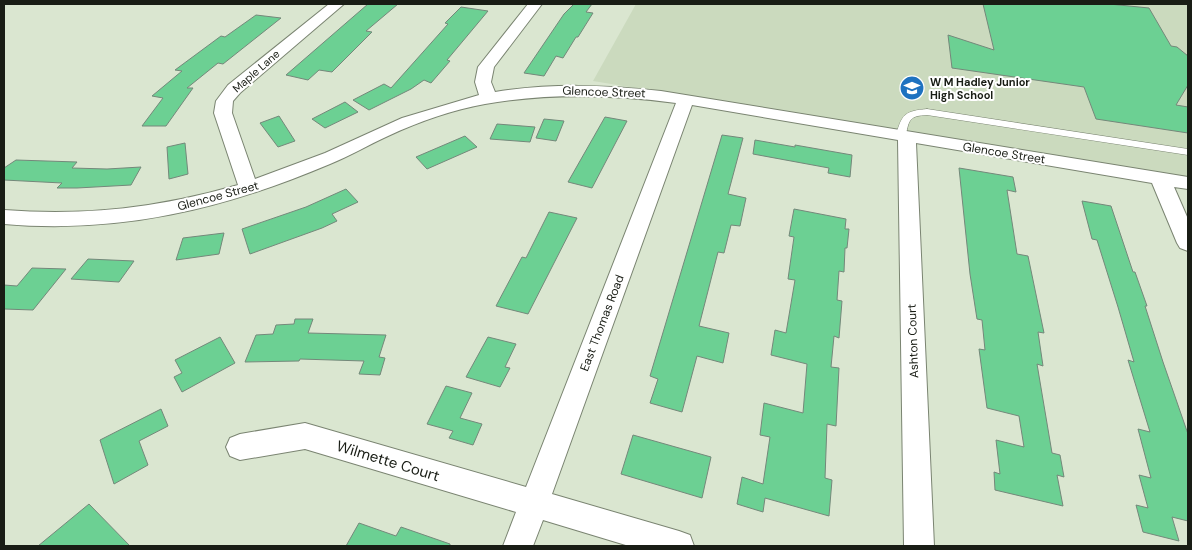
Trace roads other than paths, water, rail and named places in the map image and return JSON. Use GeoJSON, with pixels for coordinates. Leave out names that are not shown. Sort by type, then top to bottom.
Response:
{"type":"FeatureCollection","features":[{"type":"Feature","properties":{"kind":"street","name":"Maple Lane"},"geometry":{"type":"LineString","coordinates":[[249,189],[222,113],[225,101],[242,82],[337,4]]}},
{"type":"Feature","properties":{"kind":"street"},"geometry":{"type":"LineString","coordinates":[[489,99],[483,82],[486,67],[535,4]]}},
{"type":"Feature","properties":{"kind":"street","name":"Glencoe Street"},"geometry":{"type":"LineString","coordinates":[[4,217],[65,220],[118,216],[176,208],[249,189],[325,160],[410,120],[489,99],[537,92],[590,89],[635,92],[686,99],[1188,183]]}},
{"type":"Feature","properties":{"kind":"street","name":"East Thomas Road"},"geometry":{"type":"LineString","coordinates":[[518,546],[686,99]]}},
{"type":"Feature","properties":{"kind":"street","name":"Ashton Court"},"geometry":{"type":"LineString","coordinates":[[904,136],[919,546]]}},
{"type":"Feature","properties":{"kind":"street"},"geometry":{"type":"LineString","coordinates":[[1160,178],[1188,243]]}},
{"type":"Feature","properties":{"kind":"street","name":"Wilmette Court"},"geometry":{"type":"LineString","coordinates":[[240,447],[305,436],[679,546]]}},
{"type":"Feature","properties":{"kind":"lane"},"geometry":{"type":"LineString","coordinates":[[904,136],[905,119],[913,113],[927,112],[1188,152]]}},
{"type":"Feature","properties":{"kind":"place","name":"W M Hadley Junior High School"},"geometry":{"type":"Point","coordinates":[912,88]}}]}
